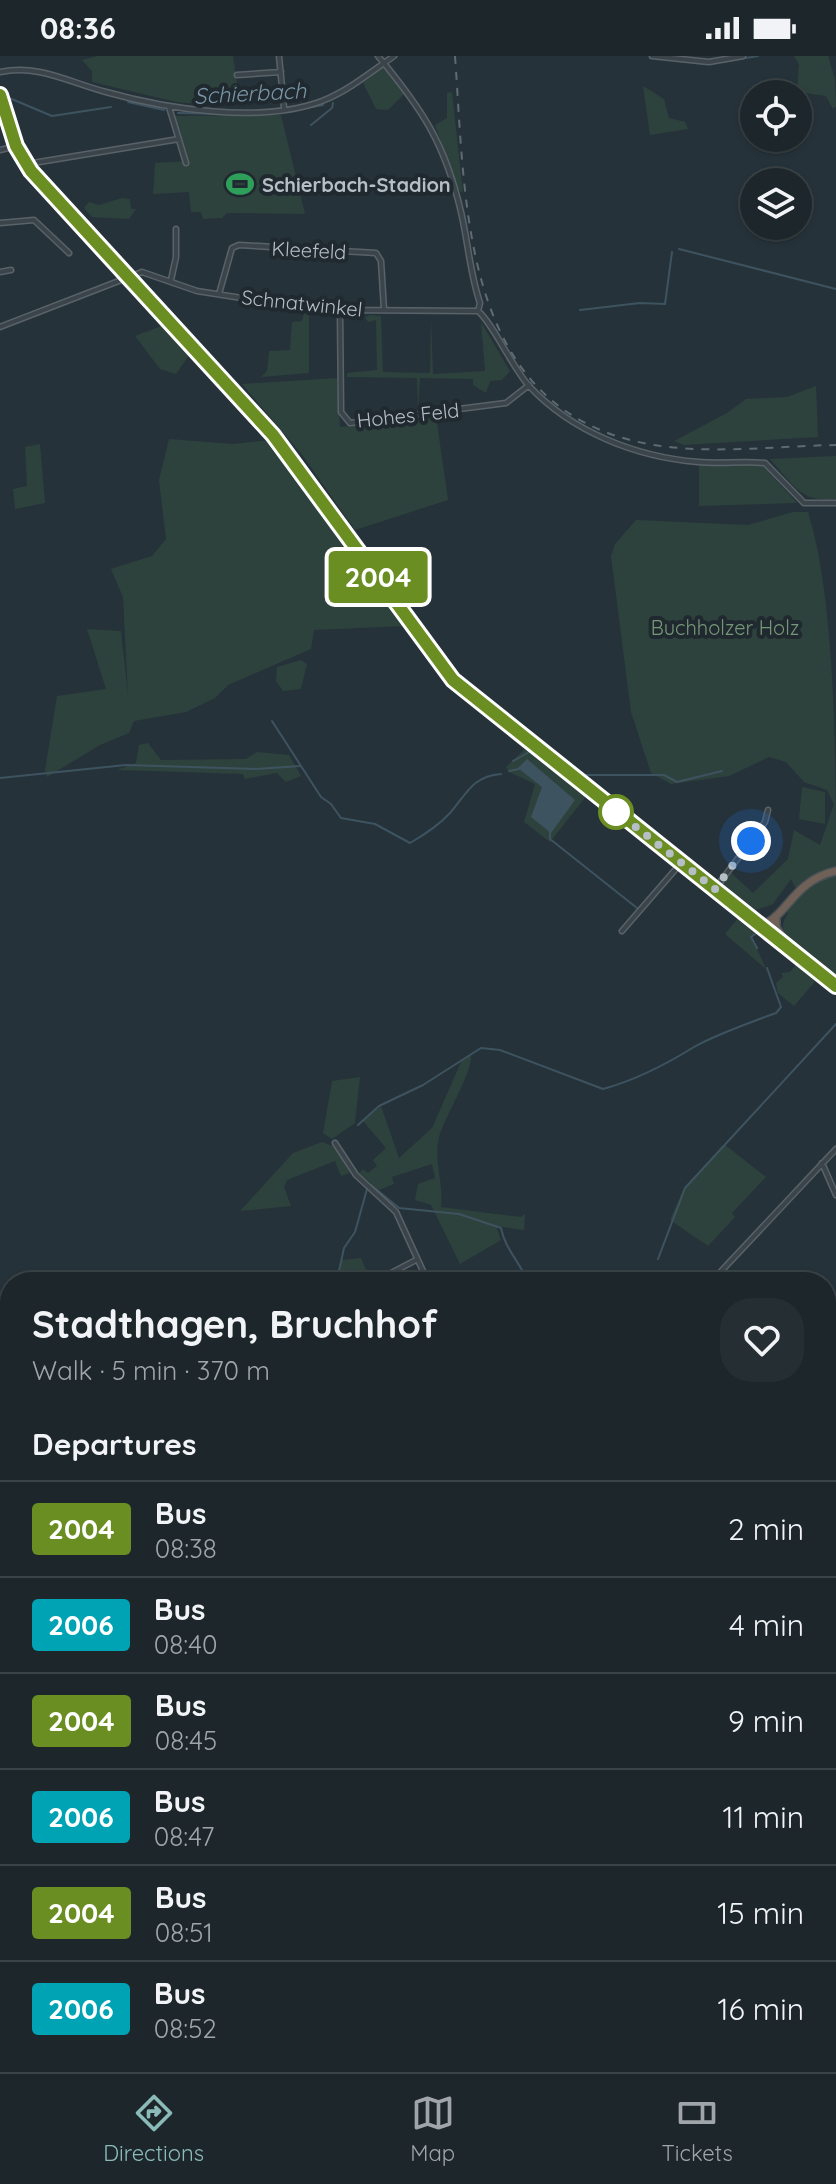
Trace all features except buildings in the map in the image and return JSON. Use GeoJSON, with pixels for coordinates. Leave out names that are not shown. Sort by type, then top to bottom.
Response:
{"type":"FeatureCollection","features":[{"type":"Feature","properties":{"kind":"highway"},"geometry":{"type":"LineString","coordinates":[[760,926],[777,914],[807,882],[836,871]]}},
{"type":"Feature","properties":{"kind":"highway"},"geometry":{"type":"LineString","coordinates":[[777,914],[776,927],[788,947]]}},
{"type":"Feature","properties":{"kind":"main road"},"geometry":{"type":"LineString","coordinates":[[0,95],[16,146],[26,164],[161,310],[298,466],[446,671],[473,698],[836,986]]}},
{"type":"Feature","properties":{"kind":"street"},"geometry":{"type":"LineString","coordinates":[[279,56],[284,108]]}},
{"type":"Feature","properties":{"kind":"street"},"geometry":{"type":"LineString","coordinates":[[378,56],[417,102],[440,146],[461,215],[480,303],[478,311],[529,385],[558,412],[596,435],[651,453],[697,462],[765,463],[804,503],[836,503]]}},
{"type":"Feature","properties":{"kind":"street"},"geometry":{"type":"LineString","coordinates":[[0,72],[41,70],[99,90],[169,107],[205,111],[284,108],[329,98],[394,56]]}},
{"type":"Feature","properties":{"kind":"street"},"geometry":{"type":"LineString","coordinates":[[652,56],[709,62],[743,56]]}},
{"type":"Feature","properties":{"kind":"street"},"geometry":{"type":"LineString","coordinates":[[237,75],[281,72]]}},
{"type":"Feature","properties":{"kind":"street"},"geometry":{"type":"LineString","coordinates":[[169,107],[186,163]]}},
{"type":"Feature","properties":{"kind":"street"},"geometry":{"type":"LineString","coordinates":[[26,164],[179,139]]}},
{"type":"Feature","properties":{"kind":"street"},"geometry":{"type":"LineString","coordinates":[[0,150],[16,146]]}},
{"type":"Feature","properties":{"kind":"street"},"geometry":{"type":"LineString","coordinates":[[0,223],[34,220],[69,253]]}},
{"type":"Feature","properties":{"kind":"street"},"geometry":{"type":"LineString","coordinates":[[171,280],[176,257],[176,229]]}},
{"type":"Feature","properties":{"kind":"street","name":"Kleefeld"},"geometry":{"type":"LineString","coordinates":[[219,294],[232,248],[239,245],[376,253],[381,261],[384,310]]}},
{"type":"Feature","properties":{"kind":"street"},"geometry":{"type":"LineString","coordinates":[[0,272],[11,270]]}},
{"type":"Feature","properties":{"kind":"street","name":"Schnatwinkel"},"geometry":{"type":"LineString","coordinates":[[130,277],[147,272],[219,294],[340,310],[478,311]]}},
{"type":"Feature","properties":{"kind":"street"},"geometry":{"type":"LineString","coordinates":[[0,327],[130,277]]}},
{"type":"Feature","properties":{"kind":"street","name":"Hohes Feld"},"geometry":{"type":"LineString","coordinates":[[340,310],[341,412],[350,423],[506,403],[529,385]]}},
{"type":"Feature","properties":{"kind":"street"},"geometry":{"type":"LineString","coordinates":[[715,889],[768,812]]}},
{"type":"Feature","properties":{"kind":"street"},"geometry":{"type":"LineString","coordinates":[[622,931],[681,863]]}},
{"type":"Feature","properties":{"kind":"street"},"geometry":{"type":"LineString","coordinates":[[335,1143],[356,1175],[396,1212],[423,1272]]}},
{"type":"Feature","properties":{"kind":"street"},"geometry":{"type":"LineString","coordinates":[[720,1272],[836,1149]]}},
{"type":"Feature","properties":{"kind":"street"},"geometry":{"type":"LineString","coordinates":[[822,1163],[836,1195]]}},
{"type":"Feature","properties":{"kind":"street"},"geometry":{"type":"LineString","coordinates":[[393,1272],[416,1260]]}},
{"type":"Feature","properties":{"kind":"green space"},"geometry":{"type":"Polygon","coordinates":[[[98,56],[233,56],[239,97],[215,101],[212,105],[176,102],[92,82],[92,71],[82,60],[98,56]]]}},
{"type":"Feature","properties":{"kind":"green space"},"geometry":{"type":"Polygon","coordinates":[[[794,56],[828,56],[835,79],[836,106],[833,109],[826,96],[812,94],[812,80],[798,80],[799,64],[794,56]]]}},
{"type":"Feature","properties":{"kind":"green space"},"geometry":{"type":"Polygon","coordinates":[[[383,68],[406,92],[388,110],[376,109],[363,83],[383,68]]]}},
{"type":"Feature","properties":{"kind":"green space"},"geometry":{"type":"Polygon","coordinates":[[[643,86],[664,99],[669,118],[685,122],[688,129],[650,135],[643,86]]]}},
{"type":"Feature","properties":{"kind":"green space"},"geometry":{"type":"Polygon","coordinates":[[[452,92],[463,193],[458,190],[435,125],[447,118],[447,93],[452,92]]]}},
{"type":"Feature","properties":{"kind":"green space","name":"Schierbach-Stadion"},"geometry":{"type":"Polygon","coordinates":[[[281,115],[305,214],[227,213],[222,218],[203,219],[201,212],[191,212],[189,192],[153,194],[155,163],[187,161],[175,116],[281,115]]]}},
{"type":"Feature","properties":{"kind":"green space"},"geometry":{"type":"Polygon","coordinates":[[[122,198],[130,199],[131,209],[136,209],[129,219],[92,217],[84,208],[89,202],[99,205],[122,198]]]}},
{"type":"Feature","properties":{"kind":"green space"},"geometry":{"type":"Polygon","coordinates":[[[305,310],[309,311],[309,373],[261,377],[267,371],[269,351],[290,350],[292,322],[302,321],[305,310]]]}},
{"type":"Feature","properties":{"kind":"green space"},"geometry":{"type":"Polygon","coordinates":[[[381,316],[383,372],[430,373],[431,317],[433,374],[485,371],[481,322],[510,371],[502,380],[490,381],[486,393],[473,385],[473,379],[420,378],[418,409],[417,378],[347,377],[347,373],[377,370],[376,320],[368,322],[365,317],[381,316]]]}},
{"type":"Feature","properties":{"kind":"green space"},"geometry":{"type":"Polygon","coordinates":[[[164,325],[190,354],[176,374],[160,369],[135,336],[164,325]]]}},
{"type":"Feature","properties":{"kind":"green space"},"geometry":{"type":"Polygon","coordinates":[[[337,378],[340,427],[436,416],[448,500],[355,530],[303,456],[242,384],[337,378]]]}},
{"type":"Feature","properties":{"kind":"green space"},"geometry":{"type":"Polygon","coordinates":[[[816,386],[818,437],[684,445],[674,441],[727,413],[746,399],[787,397],[816,386]]]}},
{"type":"Feature","properties":{"kind":"green space"},"geometry":{"type":"Polygon","coordinates":[[[169,439],[233,444],[270,440],[325,510],[405,626],[314,630],[311,649],[228,685],[215,698],[186,712],[134,721],[129,733],[100,745],[47,777],[45,770],[57,696],[106,689],[87,629],[121,631],[128,696],[123,597],[111,569],[152,556],[166,539],[159,480],[169,439]]]}},
{"type":"Feature","properties":{"kind":"green space"},"geometry":{"type":"Polygon","coordinates":[[[40,444],[45,503],[15,509],[13,489],[27,486],[25,447],[40,444]]]}},
{"type":"Feature","properties":{"kind":"green space"},"geometry":{"type":"Polygon","coordinates":[[[836,456],[836,499],[805,495],[770,459],[836,456]]]}},
{"type":"Feature","properties":{"kind":"green space"},"geometry":{"type":"Polygon","coordinates":[[[761,464],[797,503],[699,506],[699,465],[761,464]]]}},
{"type":"Feature","properties":{"kind":"green space","name":"Buchholzer Holz"},"geometry":{"type":"Polygon","coordinates":[[[793,512],[808,512],[824,591],[832,685],[836,867],[818,873],[796,889],[791,879],[773,904],[756,910],[722,884],[731,873],[753,893],[788,859],[794,830],[820,845],[834,804],[827,790],[804,782],[786,762],[769,757],[729,776],[671,784],[651,773],[631,712],[611,556],[615,544],[636,520],[748,525],[793,512]]]}},
{"type":"Feature","properties":{"kind":"green space"},"geometry":{"type":"Polygon","coordinates":[[[301,660],[307,664],[301,689],[283,691],[276,681],[277,667],[301,660]]]}},
{"type":"Feature","properties":{"kind":"green space"},"geometry":{"type":"Polygon","coordinates":[[[148,743],[161,760],[246,759],[257,752],[289,755],[301,776],[286,782],[277,773],[245,779],[243,774],[117,770],[136,763],[139,745],[148,743]]]}},
{"type":"Feature","properties":{"kind":"green space"},"geometry":{"type":"Polygon","coordinates":[[[527,747],[587,795],[550,842],[524,822],[535,784],[509,772],[506,767],[527,747]]]}},
{"type":"Feature","properties":{"kind":"green space"},"geometry":{"type":"Polygon","coordinates":[[[802,787],[825,792],[825,824],[799,819],[802,787]]]}},
{"type":"Feature","properties":{"kind":"green space"},"geometry":{"type":"Polygon","coordinates":[[[836,875],[836,977],[793,943],[783,925],[791,905],[801,893],[820,880],[836,875]]]}},
{"type":"Feature","properties":{"kind":"green space"},"geometry":{"type":"Polygon","coordinates":[[[740,916],[759,932],[752,937],[766,969],[725,934],[740,916]]]}},
{"type":"Feature","properties":{"kind":"green space"},"geometry":{"type":"Polygon","coordinates":[[[798,962],[818,978],[794,1006],[778,993],[776,983],[783,977],[781,973],[790,972],[798,962]]]}},
{"type":"Feature","properties":{"kind":"green space"},"geometry":{"type":"Polygon","coordinates":[[[471,1055],[468,1072],[437,1146],[441,1207],[521,1217],[525,1214],[524,1230],[496,1226],[501,1240],[460,1264],[431,1205],[415,1200],[418,1184],[435,1178],[432,1164],[392,1177],[394,1184],[379,1190],[359,1173],[363,1169],[368,1173],[377,1166],[373,1160],[386,1148],[363,1121],[381,1106],[399,1158],[432,1128],[461,1062],[471,1055]]]}},
{"type":"Feature","properties":{"kind":"green space"},"geometry":{"type":"Polygon","coordinates":[[[360,1077],[355,1123],[332,1139],[323,1133],[332,1081],[360,1077]]]}},
{"type":"Feature","properties":{"kind":"green space"},"geometry":{"type":"Polygon","coordinates":[[[322,1142],[335,1147],[350,1173],[341,1176],[335,1161],[287,1180],[284,1187],[291,1206],[240,1211],[293,1153],[322,1142]]]}},
{"type":"Feature","properties":{"kind":"green space"},"geometry":{"type":"Polygon","coordinates":[[[724,1144],[766,1177],[732,1213],[735,1217],[708,1246],[670,1220],[684,1188],[724,1144]]]}},
{"type":"Feature","properties":{"kind":"green space"},"geometry":{"type":"Polygon","coordinates":[[[361,1258],[367,1272],[337,1272],[342,1260],[361,1258]]]}},
{"type":"Feature","properties":{"kind":"water"},"geometry":{"type":"Polygon","coordinates":[[[527,759],[575,800],[551,833],[531,817],[542,787],[518,768],[527,759]]]}},
{"type":"Feature","properties":{"kind":"waterway"},"geometry":{"type":"LineString","coordinates":[[695,63],[710,64],[758,56]]}},
{"type":"Feature","properties":{"kind":"waterway","name":"Schierbach"},"geometry":{"type":"LineString","coordinates":[[7,97],[52,116],[111,107]]}},
{"type":"Feature","properties":{"kind":"waterway","name":"Schierbach"},"geometry":{"type":"LineString","coordinates":[[128,102],[164,110]]}},
{"type":"Feature","properties":{"kind":"waterway"},"geometry":{"type":"LineString","coordinates":[[311,125],[332,108],[333,103]]}},
{"type":"Feature","properties":{"kind":"waterway","name":"Schierbach"},"geometry":{"type":"LineString","coordinates":[[283,112],[323,105]]}},
{"type":"Feature","properties":{"kind":"waterway","name":"Schierbach"},"geometry":{"type":"LineString","coordinates":[[178,113],[228,114]]}},
{"type":"Feature","properties":{"kind":"waterway"},"geometry":{"type":"LineString","coordinates":[[679,249],[836,289]]}},
{"type":"Feature","properties":{"kind":"waterway"},"geometry":{"type":"LineString","coordinates":[[580,310],[640,303],[665,304],[672,252]]}},
{"type":"Feature","properties":{"kind":"waterway"},"geometry":{"type":"LineString","coordinates":[[272,721],[321,797],[331,804],[341,818],[375,824],[410,843],[441,822],[477,782],[501,774]]}},
{"type":"Feature","properties":{"kind":"waterway"},"geometry":{"type":"LineString","coordinates":[[513,761],[531,751],[568,781]]}},
{"type":"Feature","properties":{"kind":"waterway"},"geometry":{"type":"LineString","coordinates":[[550,752],[581,775],[664,775],[677,782],[722,771]]}},
{"type":"Feature","properties":{"kind":"waterway"},"geometry":{"type":"LineString","coordinates":[[0,778],[126,765],[256,769],[300,766]]}},
{"type":"Feature","properties":{"kind":"waterway"},"geometry":{"type":"LineString","coordinates":[[509,771],[519,769]]}},
{"type":"Feature","properties":{"kind":"waterway"},"geometry":{"type":"LineString","coordinates":[[550,832],[550,839],[637,908]]}},
{"type":"Feature","properties":{"kind":"waterway"},"geometry":{"type":"LineString","coordinates":[[757,948],[751,937],[758,932]]}},
{"type":"Feature","properties":{"kind":"waterway"},"geometry":{"type":"LineString","coordinates":[[358,1125],[379,1106],[423,1085],[481,1048],[500,1050],[603,1089],[627,1081],[712,1038],[776,1013],[781,1007],[767,968]]}},
{"type":"Feature","properties":{"kind":"waterway"},"geometry":{"type":"LineString","coordinates":[[658,1259],[685,1188],[836,1024]]}},
{"type":"Feature","properties":{"kind":"waterway"},"geometry":{"type":"LineString","coordinates":[[371,1185],[399,1208],[459,1214],[501,1228],[523,1272]]}},
{"type":"Feature","properties":{"kind":"waterway"},"geometry":{"type":"LineString","coordinates":[[338,1272],[344,1248],[355,1232],[367,1189]]}},
{"type":"Feature","properties":{"kind":"waterway"},"geometry":{"type":"LineString","coordinates":[[305,2072],[322,2072]]}},
{"type":"Feature","properties":{"kind":"railway"},"geometry":{"type":"LineString","coordinates":[[455,56],[463,175],[471,235],[485,293],[507,345],[540,390],[586,423],[648,444],[694,449],[836,445]]}},
{"type":"Feature","properties":{"kind":"bus line","name":"2004"},"geometry":{"type":"LineString","coordinates":[[0,95],[16,146],[31,171],[273,435],[327,504],[453,680],[494,716],[836,986]]}},
{"type":"Feature","properties":{"kind":"place","name":"Schierbach-Stadion"},"geometry":{"type":"Point","coordinates":[240,184]}},
{"type":"Feature","properties":{"kind":"route"},"geometry":{"type":"LineString","coordinates":[[616,812],[609,806],[715,889],[751,841]]}}]}
